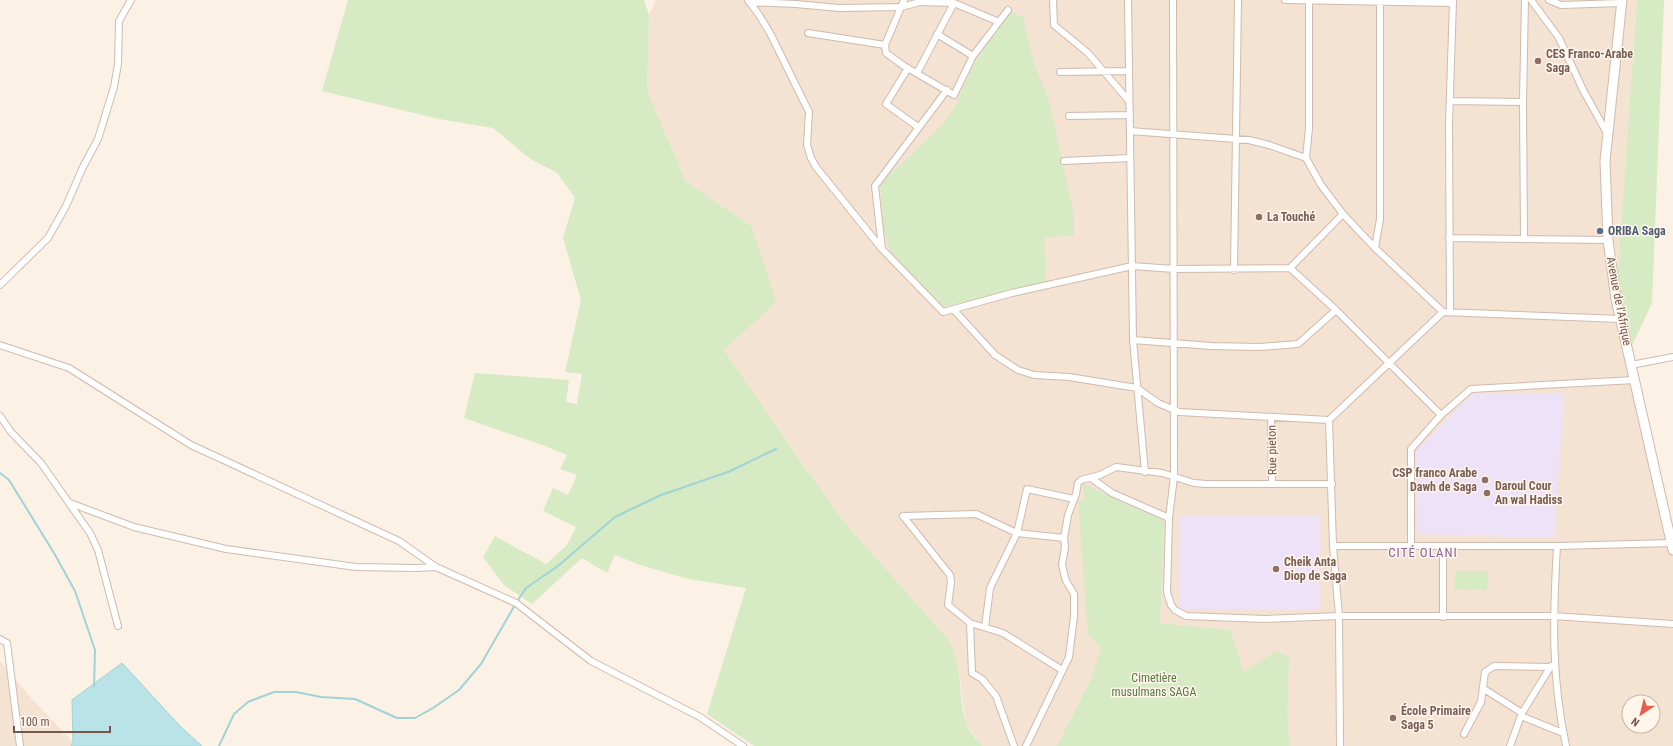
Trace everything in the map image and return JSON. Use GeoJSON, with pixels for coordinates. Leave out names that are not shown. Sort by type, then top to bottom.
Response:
{"type":"FeatureCollection","features":[{"type":"Feature","properties":{"kind":"main road","name":"Avenue de l'Afrique"},"geometry":{"type":"LineString","coordinates":[[1622,1],[1605,174],[1608,240],[1621,319],[1672,547]]}},
{"type":"Feature","properties":{"kind":"street"},"geometry":{"type":"LineString","coordinates":[[0,286],[48,238],[65,210],[83,167],[98,139],[114,87],[118,64],[118,21],[131,0]]}},
{"type":"Feature","properties":{"kind":"street"},"geometry":{"type":"LineString","coordinates":[[904,0],[885,45],[886,52],[908,68],[954,94],[973,56],[1008,10]]}},
{"type":"Feature","properties":{"kind":"street"},"geometry":{"type":"LineString","coordinates":[[1053,0],[1054,25],[1088,52],[1129,101]]}},
{"type":"Feature","properties":{"kind":"street"},"geometry":{"type":"LineString","coordinates":[[1128,0],[1133,340],[1145,472]]}},
{"type":"Feature","properties":{"kind":"street"},"geometry":{"type":"LineString","coordinates":[[1173,0],[1174,477],[1169,518],[1167,592],[1171,605],[1178,613],[1186,616],[1265,620],[1339,616],[1553,616],[1673,624]]}},
{"type":"Feature","properties":{"kind":"street"},"geometry":{"type":"LineString","coordinates":[[1234,270],[1238,0]]}},
{"type":"Feature","properties":{"kind":"street"},"geometry":{"type":"LineString","coordinates":[[954,310],[995,355],[1018,370],[1034,375],[1090,380],[1137,388],[1158,403],[1174,411],[1329,420],[1446,312],[1449,238],[1450,101],[1453,2],[1285,0]]}},
{"type":"Feature","properties":{"kind":"street"},"geometry":{"type":"LineString","coordinates":[[1524,239],[1523,102],[1525,0]]}},
{"type":"Feature","properties":{"kind":"street"},"geometry":{"type":"LineString","coordinates":[[1530,0],[1559,38],[1583,90],[1608,136]]}},
{"type":"Feature","properties":{"kind":"street"},"geometry":{"type":"LineString","coordinates":[[1549,0],[1561,5],[1622,1]]}},
{"type":"Feature","properties":{"kind":"street"},"geometry":{"type":"LineString","coordinates":[[748,1],[811,3],[839,8],[901,7],[920,2],[954,3],[999,22]]}},
{"type":"Feature","properties":{"kind":"street"},"geometry":{"type":"LineString","coordinates":[[748,1],[770,33],[809,112],[807,145],[811,158],[816,167],[882,249],[943,312],[1012,293],[1132,266],[1174,270],[1290,268],[1342,214]]}},
{"type":"Feature","properties":{"kind":"street"},"geometry":{"type":"LineString","coordinates":[[1309,1],[1309,128],[1306,158],[1321,185],[1342,214],[1375,248],[1446,312],[1621,319]]}},
{"type":"Feature","properties":{"kind":"street"},"geometry":{"type":"LineString","coordinates":[[1375,248],[1380,219],[1380,1]]}},
{"type":"Feature","properties":{"kind":"street"},"geometry":{"type":"LineString","coordinates":[[917,73],[954,3]]}},
{"type":"Feature","properties":{"kind":"street"},"geometry":{"type":"LineString","coordinates":[[808,33],[885,45]]}},
{"type":"Feature","properties":{"kind":"street"},"geometry":{"type":"LineString","coordinates":[[938,34],[973,56]]}},
{"type":"Feature","properties":{"kind":"street"},"geometry":{"type":"LineString","coordinates":[[908,68],[886,104],[918,127]]}},
{"type":"Feature","properties":{"kind":"street"},"geometry":{"type":"LineString","coordinates":[[1060,72],[1129,71]]}},
{"type":"Feature","properties":{"kind":"street"},"geometry":{"type":"LineString","coordinates":[[882,249],[875,186],[947,90]]}},
{"type":"Feature","properties":{"kind":"street"},"geometry":{"type":"LineString","coordinates":[[1450,101],[1523,102]]}},
{"type":"Feature","properties":{"kind":"street"},"geometry":{"type":"LineString","coordinates":[[1069,116],[1130,115]]}},
{"type":"Feature","properties":{"kind":"street"},"geometry":{"type":"LineString","coordinates":[[1130,131],[1235,138],[1269,145],[1306,158]]}},
{"type":"Feature","properties":{"kind":"street"},"geometry":{"type":"LineString","coordinates":[[1064,161],[1130,158]]}},
{"type":"Feature","properties":{"kind":"street"},"geometry":{"type":"LineString","coordinates":[[1449,238],[1608,240]]}},
{"type":"Feature","properties":{"kind":"street"},"geometry":{"type":"LineString","coordinates":[[1290,268],[1336,310],[1441,415]]}},
{"type":"Feature","properties":{"kind":"street"},"geometry":{"type":"LineString","coordinates":[[1133,340],[1264,347],[1298,344],[1336,310]]}},
{"type":"Feature","properties":{"kind":"street"},"geometry":{"type":"LineString","coordinates":[[0,345],[69,368],[191,445],[399,541],[436,567],[516,603],[591,661],[700,717],[743,746]]}},
{"type":"Feature","properties":{"kind":"street"},"geometry":{"type":"LineString","coordinates":[[1632,365],[1673,357]]}},
{"type":"Feature","properties":{"kind":"street"},"geometry":{"type":"LineString","coordinates":[[1411,547],[1411,449],[1441,415],[1471,389],[1635,380]]}},
{"type":"Feature","properties":{"kind":"street"},"geometry":{"type":"LineString","coordinates":[[0,416],[11,432],[36,457],[85,523],[96,544],[118,626]]}},
{"type":"Feature","properties":{"kind":"street","name":"Rue pieton"},"geometry":{"type":"LineString","coordinates":[[1271,417],[1272,484]]}},
{"type":"Feature","properties":{"kind":"street"},"geometry":{"type":"LineString","coordinates":[[1329,420],[1333,546],[1339,616],[1340,746]]}},
{"type":"Feature","properties":{"kind":"street"},"geometry":{"type":"LineString","coordinates":[[1026,746],[1069,657],[1074,616],[1074,594],[1066,581],[1062,566],[1066,547],[1064,538],[1068,515],[1078,483],[1081,480],[1091,478],[1116,467],[1145,472],[1162,473],[1194,483],[1206,484],[1332,484]]}},
{"type":"Feature","properties":{"kind":"street"},"geometry":{"type":"LineString","coordinates":[[1091,478],[1112,493],[1169,518]]}},
{"type":"Feature","properties":{"kind":"street"},"geometry":{"type":"LineString","coordinates":[[985,627],[990,588],[1017,533],[1027,489],[1074,499]]}},
{"type":"Feature","properties":{"kind":"street"},"geometry":{"type":"LineString","coordinates":[[70,503],[134,527],[226,549],[356,567],[436,567]]}},
{"type":"Feature","properties":{"kind":"street"},"geometry":{"type":"LineString","coordinates":[[1062,670],[1003,633],[970,623],[948,604],[951,582],[950,575],[903,516],[976,514],[1017,533],[1064,538]]}},
{"type":"Feature","properties":{"kind":"street"},"geometry":{"type":"LineString","coordinates":[[1333,546],[1672,547]]}},
{"type":"Feature","properties":{"kind":"street"},"geometry":{"type":"LineString","coordinates":[[1443,546],[1443,617]]}},
{"type":"Feature","properties":{"kind":"street"},"geometry":{"type":"LineString","coordinates":[[1558,546],[1553,616],[1552,666],[1566,746]]}},
{"type":"Feature","properties":{"kind":"street"},"geometry":{"type":"LineString","coordinates":[[970,623],[972,673],[982,679],[996,696],[1014,746]]}},
{"type":"Feature","properties":{"kind":"street"},"geometry":{"type":"LineString","coordinates":[[0,639],[7,643],[20,746]]}},
{"type":"Feature","properties":{"kind":"street"},"geometry":{"type":"LineString","coordinates":[[1464,734],[1481,702],[1484,689],[1483,676],[1487,670],[1494,666],[1552,666]]}},
{"type":"Feature","properties":{"kind":"street"},"geometry":{"type":"LineString","coordinates":[[1510,746],[1522,714],[1552,666]]}},
{"type":"Feature","properties":{"kind":"street"},"geometry":{"type":"LineString","coordinates":[[1484,689],[1522,714],[1563,733]]}},
{"type":"Feature","properties":{"kind":"shaded area"},"geometry":{"type":"Polygon","coordinates":[[[656,0],[1637,0],[1617,283],[1673,556],[1673,746],[983,746],[966,725],[960,679],[947,638],[846,524],[805,468],[724,350],[751,226],[686,182],[647,91],[649,15],[656,0]]]}},
{"type":"Feature","properties":{"kind":"shaded area","name":"Daroul Cour An wal Hadiss"},"geometry":{"type":"Polygon","coordinates":[[[1473,393],[1564,394],[1554,538],[1417,534],[1416,451],[1473,393]]]}},
{"type":"Feature","properties":{"kind":"shaded area"},"geometry":{"type":"Polygon","coordinates":[[[1179,515],[1320,516],[1320,610],[1179,609],[1179,515]]]}},
{"type":"Feature","properties":{"kind":"shaded area"},"geometry":{"type":"Polygon","coordinates":[[[0,661],[33,700],[73,742],[71,746],[0,746],[0,661]]]}},
{"type":"Feature","properties":{"kind":"green space"},"geometry":{"type":"Polygon","coordinates":[[[348,0],[644,0],[649,15],[647,91],[686,182],[751,226],[776,302],[724,350],[805,468],[846,524],[947,638],[956,658],[967,726],[983,746],[754,746],[707,714],[746,588],[689,579],[640,565],[615,555],[607,573],[582,558],[532,604],[504,585],[483,557],[495,536],[546,564],[567,545],[576,527],[543,511],[553,488],[568,495],[577,475],[560,469],[567,455],[464,418],[475,373],[569,380],[566,402],[577,404],[582,374],[565,372],[581,300],[563,238],[575,198],[557,173],[529,158],[493,128],[439,119],[322,91],[348,0]]]}},
{"type":"Feature","properties":{"kind":"green space"},"geometry":{"type":"Polygon","coordinates":[[[1637,0],[1664,0],[1652,303],[1627,356],[1617,283],[1637,0]]]}},
{"type":"Feature","properties":{"kind":"green space"},"geometry":{"type":"Polygon","coordinates":[[[1011,12],[1023,17],[1033,61],[1049,101],[1074,215],[1074,236],[1044,237],[1046,283],[942,307],[891,253],[882,225],[883,211],[880,187],[888,175],[939,128],[954,109],[973,66],[1011,12]]]}},
{"type":"Feature","properties":{"kind":"green space","name":"Cimetière musulmans SAGA"},"geometry":{"type":"Polygon","coordinates":[[[1082,483],[1164,521],[1160,623],[1230,630],[1244,672],[1276,651],[1289,657],[1287,711],[1289,746],[1057,746],[1092,678],[1101,648],[1088,634],[1078,501],[1085,500],[1082,483]]]}},
{"type":"Feature","properties":{"kind":"green space"},"geometry":{"type":"Polygon","coordinates":[[[1456,571],[1488,571],[1487,590],[1454,589],[1456,571]]]}},
{"type":"Feature","properties":{"kind":"water"},"geometry":{"type":"Polygon","coordinates":[[[122,663],[180,726],[202,746],[71,746],[73,742],[72,700],[122,663]]]}},
{"type":"Feature","properties":{"kind":"waterway"},"geometry":{"type":"LineString","coordinates":[[219,746],[234,714],[248,702],[274,692],[296,692],[321,697],[355,699],[397,718],[415,718],[433,708],[459,690],[481,664],[526,588],[558,566],[615,517],[661,495],[728,472],[776,449]]}},
{"type":"Feature","properties":{"kind":"waterway"},"geometry":{"type":"LineString","coordinates":[[0,473],[9,480],[54,553],[75,591],[95,650],[94,686]]}},
{"type":"Feature","properties":{"kind":"place","name":"CES Franco-Arabe Saga"},"geometry":{"type":"Point","coordinates":[1538,61]}},
{"type":"Feature","properties":{"kind":"place","name":"La Touché"},"geometry":{"type":"Point","coordinates":[1259,217]}},
{"type":"Feature","properties":{"kind":"place","name":"ORIBA Saga"},"geometry":{"type":"Point","coordinates":[1600,231]}},
{"type":"Feature","properties":{"kind":"place","name":"CSP franco Arabe Dawh de Saga"},"geometry":{"type":"Point","coordinates":[1485,480]}},
{"type":"Feature","properties":{"kind":"place","name":"Daroul Cour An wal Hadiss"},"geometry":{"type":"Point","coordinates":[1487,493]}},
{"type":"Feature","properties":{"kind":"place","name":"Cheik Anta Diop de Saga"},"geometry":{"type":"Point","coordinates":[1276,569]}},
{"type":"Feature","properties":{"kind":"place","name":"École Primaire Saga 5"},"geometry":{"type":"Point","coordinates":[1393,718]}},
{"type":"Feature","properties":{"kind":"district","name":"CITÉ OLANI"},"geometry":{"type":"Point","coordinates":[1423,552]}}]}
